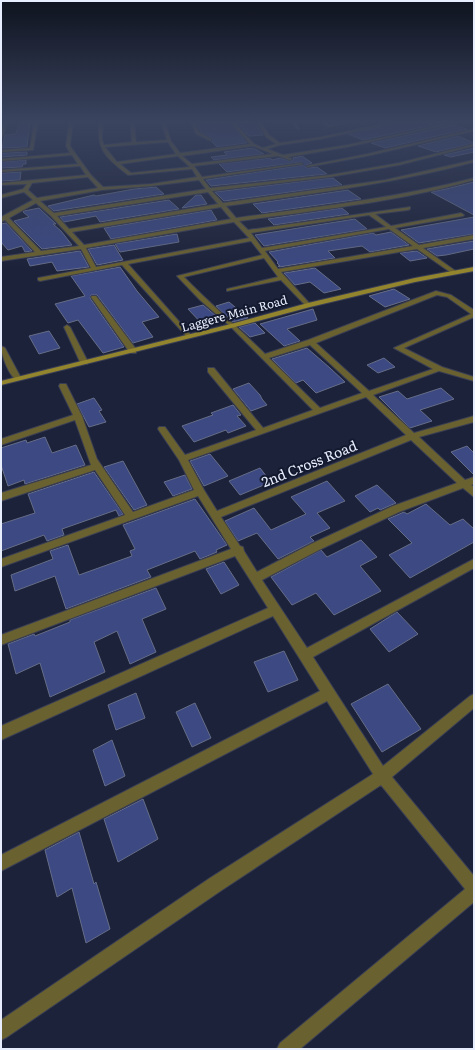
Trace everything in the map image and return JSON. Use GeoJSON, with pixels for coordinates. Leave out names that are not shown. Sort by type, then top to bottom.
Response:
{"type":"FeatureCollection","features":[{"type":"Feature","properties":{"kind":"street"},"geometry":{"type":"LineString","coordinates":[[86,171],[102,189]]}},
{"type":"Feature","properties":{"kind":"street"},"geometry":{"type":"LineString","coordinates":[[126,171],[130,174],[153,171]]}},
{"type":"Feature","properties":{"kind":"street"},"geometry":{"type":"LineString","coordinates":[[195,171],[209,190],[262,250],[282,278],[308,305]]}},
{"type":"Feature","properties":{"kind":"street"},"geometry":{"type":"LineString","coordinates":[[40,254],[3,218],[37,200],[102,189],[151,185],[246,171]]}},
{"type":"Feature","properties":{"kind":"street"},"geometry":{"type":"LineString","coordinates":[[53,215],[209,190],[330,176],[359,171]]}},
{"type":"Feature","properties":{"kind":"street"},"geometry":{"type":"LineString","coordinates":[[68,231],[222,205],[354,187],[437,171]]}},
{"type":"Feature","properties":{"kind":"street"},"geometry":{"type":"LineString","coordinates":[[322,172],[354,187]]}},
{"type":"Feature","properties":{"kind":"street"},"geometry":{"type":"LineString","coordinates":[[1,184],[89,176]]}},
{"type":"Feature","properties":{"kind":"street"},"geometry":{"type":"LineString","coordinates":[[1,259],[83,247],[235,220],[375,200],[445,187],[474,179]]}},
{"type":"Feature","properties":{"kind":"street"},"geometry":{"type":"LineString","coordinates":[[1,197],[24,190],[31,182]]}},
{"type":"Feature","properties":{"kind":"street"},"geometry":{"type":"LineString","coordinates":[[24,190],[53,215],[83,247],[94,268]]}},
{"type":"Feature","properties":{"kind":"street"},"geometry":{"type":"LineString","coordinates":[[247,232],[408,208]]}},
{"type":"Feature","properties":{"kind":"street"},"geometry":{"type":"LineString","coordinates":[[371,214],[387,227],[455,273]]}},
{"type":"Feature","properties":{"kind":"street"},"geometry":{"type":"LineString","coordinates":[[262,250],[461,214]]}},
{"type":"Feature","properties":{"kind":"street"},"geometry":{"type":"LineString","coordinates":[[277,271],[474,237]]}},
{"type":"Feature","properties":{"kind":"street"},"geometry":{"type":"LineString","coordinates":[[40,279],[253,239]]}},
{"type":"Feature","properties":{"kind":"street"},"geometry":{"type":"LineString","coordinates":[[266,256],[180,276],[202,299],[233,326],[319,412]]}},
{"type":"Feature","properties":{"kind":"street"},"geometry":{"type":"LineString","coordinates":[[124,264],[189,336]]}},
{"type":"Feature","properties":{"kind":"street","name":"Laggere Main Road"},"geometry":{"type":"LineString","coordinates":[[1,383],[233,326],[308,305],[416,280],[474,270]]}},
{"type":"Feature","properties":{"kind":"street"},"geometry":{"type":"LineString","coordinates":[[229,290],[282,278]]}},
{"type":"Feature","properties":{"kind":"street"},"geometry":{"type":"LineString","coordinates":[[264,357],[311,342],[436,293],[449,296],[474,314]]}},
{"type":"Feature","properties":{"kind":"street"},"geometry":{"type":"LineString","coordinates":[[94,297],[133,350]]}},
{"type":"Feature","properties":{"kind":"street"},"geometry":{"type":"LineString","coordinates":[[474,314],[398,348],[439,369],[474,379]]}},
{"type":"Feature","properties":{"kind":"street"},"geometry":{"type":"LineString","coordinates":[[67,328],[84,362]]}},
{"type":"Feature","properties":{"kind":"street"},"geometry":{"type":"LineString","coordinates":[[311,342],[474,493]]}},
{"type":"Feature","properties":{"kind":"street"},"geometry":{"type":"LineString","coordinates":[[1,348],[17,378]]}},
{"type":"Feature","properties":{"kind":"street"},"geometry":{"type":"LineString","coordinates":[[183,459],[439,369]]}},
{"type":"Feature","properties":{"kind":"street"},"geometry":{"type":"LineString","coordinates":[[210,370],[262,432]]}},
{"type":"Feature","properties":{"kind":"street"},"geometry":{"type":"LineString","coordinates":[[63,386],[78,416],[93,460],[130,516]]}},
{"type":"Feature","properties":{"kind":"street"},"geometry":{"type":"LineString","coordinates":[[1,442],[78,416]]}},
{"type":"Feature","properties":{"kind":"street","name":"2nd Cross Road"},"geometry":{"type":"LineString","coordinates":[[216,515],[413,436],[474,419]]}},
{"type":"Feature","properties":{"kind":"street"},"geometry":{"type":"LineString","coordinates":[[162,429],[183,459],[200,492],[239,550],[255,578],[382,776],[474,888]]}},
{"type":"Feature","properties":{"kind":"street"},"geometry":{"type":"LineString","coordinates":[[1,497],[97,466]]}},
{"type":"Feature","properties":{"kind":"street"},"geometry":{"type":"LineString","coordinates":[[255,578],[315,547],[396,509],[474,480]]}},
{"type":"Feature","properties":{"kind":"street"},"geometry":{"type":"LineString","coordinates":[[1,563],[200,492]]}},
{"type":"Feature","properties":{"kind":"street"},"geometry":{"type":"LineString","coordinates":[[1,640],[239,550]]}},
{"type":"Feature","properties":{"kind":"street"},"geometry":{"type":"LineString","coordinates":[[305,655],[474,563]]}},
{"type":"Feature","properties":{"kind":"street"},"geometry":{"type":"LineString","coordinates":[[1,733],[276,610]]}},
{"type":"Feature","properties":{"kind":"street"},"geometry":{"type":"LineString","coordinates":[[1,863],[329,693]]}},
{"type":"Feature","properties":{"kind":"street"},"geometry":{"type":"LineString","coordinates":[[1,1031],[216,884],[382,776],[474,700]]}},
{"type":"Feature","properties":{"kind":"street"},"geometry":{"type":"LineString","coordinates":[[286,1049],[474,892]]}},
{"type":"Feature","properties":{"kind":"building"},"geometry":{"type":"Polygon","coordinates":[[[264,171],[323,171],[327,174],[211,186],[206,180],[264,171]]]}},
{"type":"Feature","properties":{"kind":"building"},"geometry":{"type":"Polygon","coordinates":[[[21,172],[20,180],[1,181],[1,173],[21,172]]]}},
{"type":"Feature","properties":{"kind":"building"},"geometry":{"type":"Polygon","coordinates":[[[333,178],[342,185],[224,201],[215,192],[333,178]]]}},
{"type":"Feature","properties":{"kind":"building"},"geometry":{"type":"Polygon","coordinates":[[[474,182],[474,215],[431,192],[446,189],[474,182]]]}},
{"type":"Feature","properties":{"kind":"building"},"geometry":{"type":"Polygon","coordinates":[[[156,187],[164,194],[54,211],[48,206],[94,195],[96,196],[134,189],[156,187]]]}},
{"type":"Feature","properties":{"kind":"building"},"geometry":{"type":"Polygon","coordinates":[[[348,190],[361,199],[262,213],[253,204],[348,190]]]}},
{"type":"Feature","properties":{"kind":"building"},"geometry":{"type":"Polygon","coordinates":[[[196,195],[201,195],[207,204],[182,208],[196,195]]]}},
{"type":"Feature","properties":{"kind":"building"},"geometry":{"type":"Polygon","coordinates":[[[169,200],[179,209],[100,222],[96,216],[64,222],[60,217],[169,200]]]}},
{"type":"Feature","properties":{"kind":"building"},"geometry":{"type":"Polygon","coordinates":[[[39,208],[56,224],[53,224],[61,231],[72,245],[42,249],[14,221],[29,217],[23,212],[24,211],[39,208]]]}},
{"type":"Feature","properties":{"kind":"building"},"geometry":{"type":"Polygon","coordinates":[[[342,208],[349,214],[274,225],[268,219],[342,208]]]}},
{"type":"Feature","properties":{"kind":"building"},"geometry":{"type":"Polygon","coordinates":[[[211,210],[217,220],[111,239],[104,228],[211,210]]]}},
{"type":"Feature","properties":{"kind":"building"},"geometry":{"type":"Polygon","coordinates":[[[474,217],[474,234],[419,243],[401,230],[474,217]]]}},
{"type":"Feature","properties":{"kind":"building"},"geometry":{"type":"Polygon","coordinates":[[[355,219],[367,229],[264,246],[255,235],[355,219]]]}},
{"type":"Feature","properties":{"kind":"building"},"geometry":{"type":"Polygon","coordinates":[[[6,223],[32,251],[25,252],[22,246],[8,250],[1,242],[1,224],[6,223]]]}},
{"type":"Feature","properties":{"kind":"building"},"geometry":{"type":"Polygon","coordinates":[[[391,232],[409,245],[370,252],[362,246],[328,251],[335,258],[279,267],[278,262],[269,252],[373,233],[376,235],[391,232]]]}},
{"type":"Feature","properties":{"kind":"building"},"geometry":{"type":"Polygon","coordinates":[[[177,234],[179,242],[120,252],[115,244],[177,234]]]}},
{"type":"Feature","properties":{"kind":"building"},"geometry":{"type":"Polygon","coordinates":[[[474,241],[474,249],[446,255],[437,256],[427,249],[474,241]]]}},
{"type":"Feature","properties":{"kind":"building"},"geometry":{"type":"Polygon","coordinates":[[[114,245],[123,260],[97,265],[88,249],[114,245]]]}},
{"type":"Feature","properties":{"kind":"building"},"geometry":{"type":"Polygon","coordinates":[[[80,251],[89,267],[57,271],[52,262],[30,266],[27,259],[80,251]]]}},
{"type":"Feature","properties":{"kind":"building"},"geometry":{"type":"Polygon","coordinates":[[[417,251],[427,258],[410,261],[400,253],[417,251]]]}},
{"type":"Feature","properties":{"kind":"building"},"geometry":{"type":"Polygon","coordinates":[[[120,267],[137,291],[159,317],[142,322],[153,337],[133,343],[97,295],[91,295],[90,298],[124,347],[103,353],[78,320],[68,323],[55,304],[85,296],[71,276],[120,267]]]}},
{"type":"Feature","properties":{"kind":"building"},"geometry":{"type":"Polygon","coordinates":[[[315,268],[341,289],[324,293],[310,282],[295,285],[284,273],[315,268]]]}},
{"type":"Feature","properties":{"kind":"building"},"geometry":{"type":"Polygon","coordinates":[[[394,289],[410,299],[385,307],[369,296],[394,289]]]}},
{"type":"Feature","properties":{"kind":"building"},"geometry":{"type":"Polygon","coordinates":[[[229,302],[248,318],[233,322],[216,306],[229,302]]]}},
{"type":"Feature","properties":{"kind":"building"},"geometry":{"type":"Polygon","coordinates":[[[203,305],[222,321],[204,326],[188,309],[203,305]]]}},
{"type":"Feature","properties":{"kind":"building"},"geometry":{"type":"Polygon","coordinates":[[[313,309],[317,320],[287,329],[300,341],[284,346],[260,324],[313,309]]]}},
{"type":"Feature","properties":{"kind":"building"},"geometry":{"type":"Polygon","coordinates":[[[255,323],[265,333],[250,337],[239,327],[255,323]]]}},
{"type":"Feature","properties":{"kind":"building"},"geometry":{"type":"Polygon","coordinates":[[[49,331],[60,348],[39,354],[29,336],[49,331]]]}},
{"type":"Feature","properties":{"kind":"building"},"geometry":{"type":"Polygon","coordinates":[[[307,348],[345,382],[316,393],[303,380],[296,383],[272,359],[307,348]]]}},
{"type":"Feature","properties":{"kind":"building"},"geometry":{"type":"Polygon","coordinates":[[[384,358],[395,367],[378,373],[367,365],[384,358]]]}},
{"type":"Feature","properties":{"kind":"building"},"geometry":{"type":"Polygon","coordinates":[[[249,383],[267,405],[251,411],[233,389],[249,383]]]}},
{"type":"Feature","properties":{"kind":"building"},"geometry":{"type":"Polygon","coordinates":[[[441,388],[454,399],[420,410],[432,421],[410,428],[379,397],[398,391],[407,399],[441,388]]]}},
{"type":"Feature","properties":{"kind":"building"},"geometry":{"type":"Polygon","coordinates":[[[94,398],[102,410],[99,411],[106,422],[89,427],[77,404],[94,398]]]}},
{"type":"Feature","properties":{"kind":"building"},"geometry":{"type":"Polygon","coordinates":[[[233,405],[241,415],[237,416],[246,426],[228,433],[226,430],[194,442],[182,426],[213,415],[211,413],[233,405]]]}},
{"type":"Feature","properties":{"kind":"building"},"geometry":{"type":"Polygon","coordinates":[[[45,437],[52,453],[76,445],[85,465],[25,484],[24,480],[8,486],[1,465],[1,448],[26,440],[27,443],[45,437]]]}},
{"type":"Feature","properties":{"kind":"building"},"geometry":{"type":"Polygon","coordinates":[[[467,446],[474,453],[474,475],[451,452],[467,446]]]}},
{"type":"Feature","properties":{"kind":"building"},"geometry":{"type":"Polygon","coordinates":[[[210,454],[228,476],[204,486],[190,461],[210,454]]]}},
{"type":"Feature","properties":{"kind":"building"},"geometry":{"type":"Polygon","coordinates":[[[123,461],[147,505],[134,510],[104,467],[123,461]]]}},
{"type":"Feature","properties":{"kind":"building"},"geometry":{"type":"Polygon","coordinates":[[[260,468],[271,482],[240,495],[229,481],[260,468]]]}},
{"type":"Feature","properties":{"kind":"building"},"geometry":{"type":"Polygon","coordinates":[[[94,472],[123,514],[119,516],[116,510],[62,529],[64,535],[47,541],[44,535],[1,551],[1,524],[35,513],[28,494],[94,472]]]}},
{"type":"Feature","properties":{"kind":"building"},"geometry":{"type":"Polygon","coordinates":[[[185,475],[192,489],[173,496],[164,482],[185,475]]]}},
{"type":"Feature","properties":{"kind":"building"},"geometry":{"type":"Polygon","coordinates":[[[327,481],[345,501],[317,513],[330,528],[310,537],[314,541],[278,559],[257,533],[238,541],[225,521],[254,508],[271,530],[306,514],[291,497],[327,481]]]}},
{"type":"Feature","properties":{"kind":"building"},"geometry":{"type":"Polygon","coordinates":[[[377,485],[396,503],[380,510],[378,508],[370,512],[355,496],[377,485]]]}},
{"type":"Feature","properties":{"kind":"building"},"geometry":{"type":"Polygon","coordinates":[[[195,499],[227,545],[216,550],[217,552],[200,559],[195,551],[147,570],[151,577],[66,609],[55,576],[15,591],[11,575],[53,559],[50,551],[68,545],[79,575],[132,556],[130,551],[135,549],[123,525],[195,499]]]}},
{"type":"Feature","properties":{"kind":"building"},"geometry":{"type":"Polygon","coordinates":[[[426,504],[450,525],[463,519],[474,529],[474,542],[410,578],[389,555],[412,543],[388,519],[404,512],[407,514],[426,504]]]}},
{"type":"Feature","properties":{"kind":"building"},"geometry":{"type":"Polygon","coordinates":[[[361,540],[377,557],[360,566],[381,591],[334,615],[316,593],[292,605],[271,577],[321,550],[327,557],[361,540]]]}},
{"type":"Feature","properties":{"kind":"building"},"geometry":{"type":"Polygon","coordinates":[[[224,562],[239,585],[221,594],[206,569],[224,562]]]}},
{"type":"Feature","properties":{"kind":"building"},"geometry":{"type":"Polygon","coordinates":[[[156,588],[166,609],[142,619],[156,652],[130,664],[117,631],[94,642],[105,672],[50,697],[40,663],[16,674],[8,644],[34,634],[35,636],[70,622],[70,620],[156,588]]]}},
{"type":"Feature","properties":{"kind":"building"},"geometry":{"type":"Polygon","coordinates":[[[397,612],[418,634],[389,652],[370,629],[397,612]]]}},
{"type":"Feature","properties":{"kind":"building"},"geometry":{"type":"Polygon","coordinates":[[[284,651],[298,680],[268,692],[254,662],[284,651]]]}},
{"type":"Feature","properties":{"kind":"building"},"geometry":{"type":"Polygon","coordinates":[[[388,684],[421,729],[382,752],[351,704],[388,684]]]}},
{"type":"Feature","properties":{"kind":"building"},"geometry":{"type":"Polygon","coordinates":[[[136,693],[145,718],[116,730],[108,705],[136,693]]]}},
{"type":"Feature","properties":{"kind":"building"},"geometry":{"type":"Polygon","coordinates":[[[195,703],[211,738],[192,747],[176,712],[195,703]]]}},
{"type":"Feature","properties":{"kind":"building"},"geometry":{"type":"Polygon","coordinates":[[[112,740],[125,776],[105,786],[93,750],[112,740]]]}},
{"type":"Feature","properties":{"kind":"building"},"geometry":{"type":"Polygon","coordinates":[[[143,799],[158,839],[118,862],[104,819],[143,799]]]}},
{"type":"Feature","properties":{"kind":"building"},"geometry":{"type":"Polygon","coordinates":[[[79,832],[94,884],[96,882],[110,929],[86,943],[72,888],[57,897],[45,850],[79,832]]]}}]}
